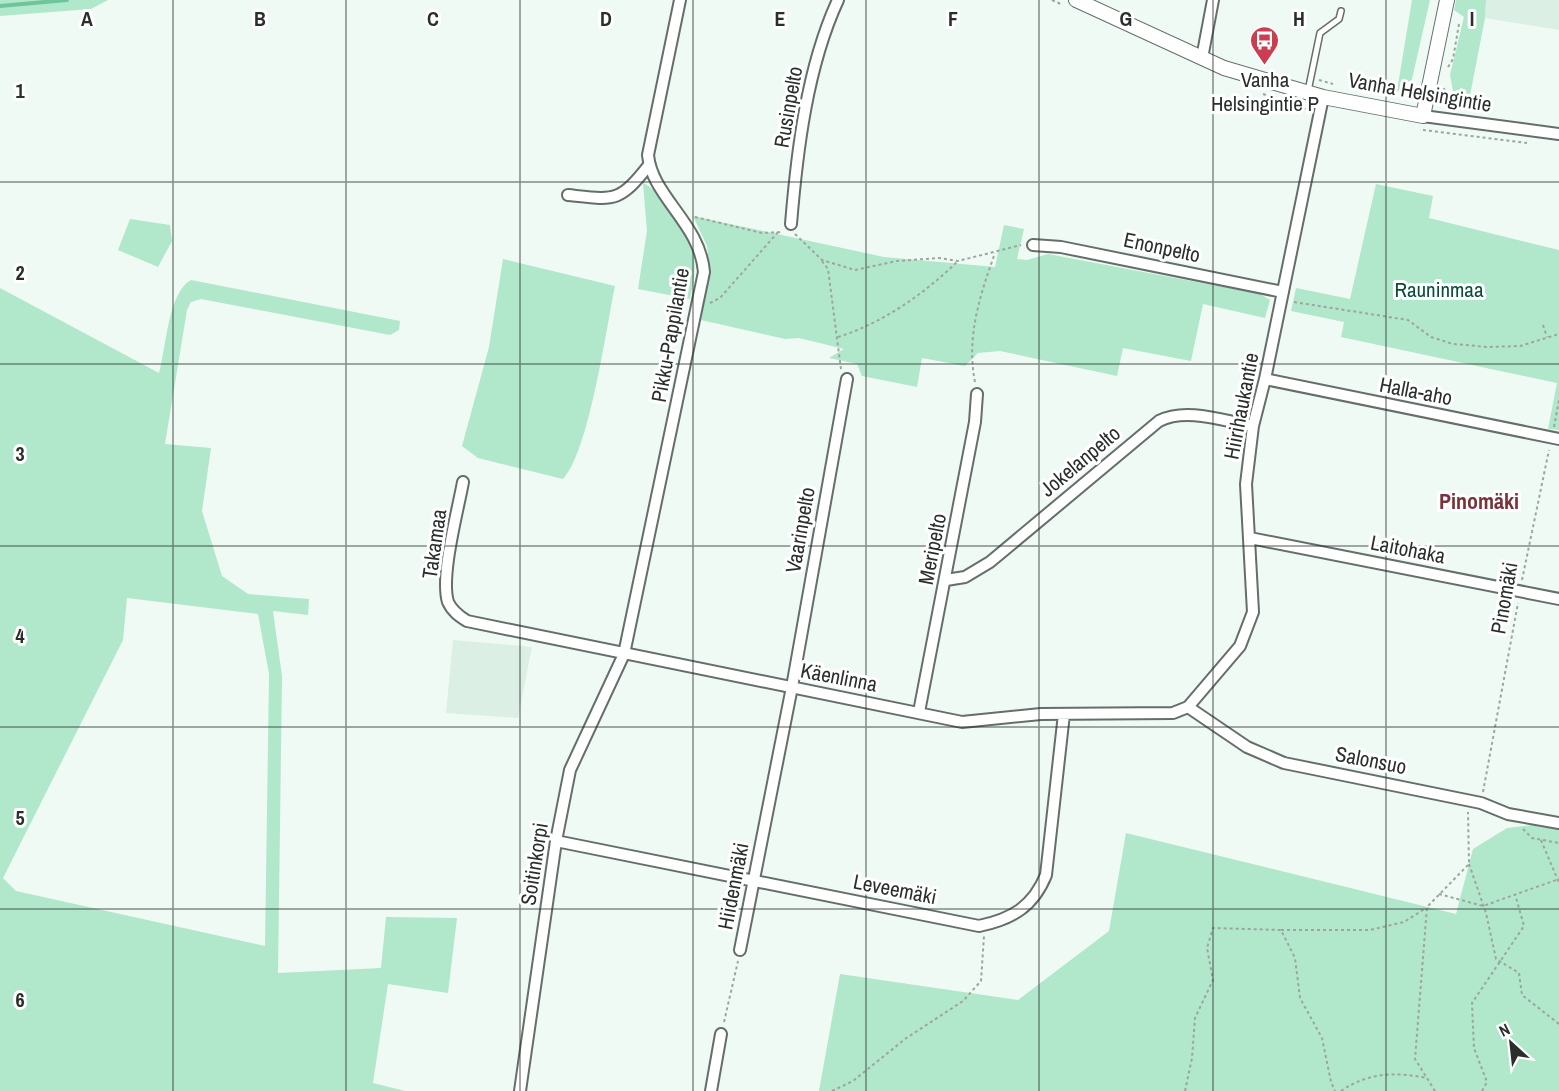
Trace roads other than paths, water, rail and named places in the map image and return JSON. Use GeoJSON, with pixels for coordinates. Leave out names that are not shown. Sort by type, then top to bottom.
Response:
{"type":"FeatureCollection","features":[{"type":"Feature","properties":{"kind":"street"},"geometry":{"type":"LineString","coordinates":[[568,195],[603,199],[618,197],[632,186],[649,165],[648,155],[680,0]]}},
{"type":"Feature","properties":{"kind":"street","name":"Rusinpelto"},"geometry":{"type":"LineString","coordinates":[[791,224],[794,188],[814,67],[824,30],[838,0]]}},
{"type":"Feature","properties":{"kind":"street","name":"Vanha Helsingintie"},"geometry":{"type":"LineString","coordinates":[[1076,0],[1224,68],[1307,93],[1423,116],[1559,134]]}},
{"type":"Feature","properties":{"kind":"street"},"geometry":{"type":"LineString","coordinates":[[1202,58],[1214,0]]}},
{"type":"Feature","properties":{"kind":"street"},"geometry":{"type":"LineString","coordinates":[[1423,116],[1436,83],[1447,0]]}},
{"type":"Feature","properties":{"kind":"street","name":"Hiirihaukantie"},"geometry":{"type":"LineString","coordinates":[[1188,707],[1240,646],[1253,612],[1254,593],[1246,484],[1253,426],[1265,379],[1323,97]]}},
{"type":"Feature","properties":{"kind":"street","name":"Pikku-Pappilantie"},"geometry":{"type":"LineString","coordinates":[[624,654],[704,272],[703,259],[695,236],[649,165]]}},
{"type":"Feature","properties":{"kind":"street","name":"Enonpelto"},"geometry":{"type":"LineString","coordinates":[[1033,244],[1061,247],[1282,296]]}},
{"type":"Feature","properties":{"kind":"street","name":"Vaarinpelto"},"geometry":{"type":"LineString","coordinates":[[792,687],[847,379]]}},
{"type":"Feature","properties":{"kind":"street","name":"Halla-aho"},"geometry":{"type":"LineString","coordinates":[[1265,379],[1555,438]]}},
{"type":"Feature","properties":{"kind":"street","name":"Meripelto"},"geometry":{"type":"LineString","coordinates":[[919,712],[975,422],[977,394]]}},
{"type":"Feature","properties":{"kind":"street","name":"Jokelanpelto"},"geometry":{"type":"LineString","coordinates":[[946,580],[965,577],[990,562],[1159,420],[1182,414],[1253,426]]}},
{"type":"Feature","properties":{"kind":"street","name":"Takamaa"},"geometry":{"type":"LineString","coordinates":[[464,482],[448,566],[446,591],[454,612],[467,621],[484,626]]}},
{"type":"Feature","properties":{"kind":"street","name":"Laitohaka"},"geometry":{"type":"LineString","coordinates":[[1250,538],[1559,599]]}},
{"type":"Feature","properties":{"kind":"street","name":"Käenlinna"},"geometry":{"type":"LineString","coordinates":[[484,626],[962,722],[1064,714],[1173,713],[1188,707]]}},
{"type":"Feature","properties":{"kind":"street","name":"Soitinkorpi"},"geometry":{"type":"LineString","coordinates":[[520,1091],[556,841],[570,770],[624,654]]}},
{"type":"Feature","properties":{"kind":"street","name":"Hiidenmäki"},"geometry":{"type":"LineString","coordinates":[[740,950],[792,687]]}},
{"type":"Feature","properties":{"kind":"street","name":"Salonsuo"},"geometry":{"type":"LineString","coordinates":[[1188,707],[1247,747],[1284,763],[1468,800],[1508,814],[1559,823]]}},
{"type":"Feature","properties":{"kind":"street","name":"Leveemäki"},"geometry":{"type":"LineString","coordinates":[[556,841],[590,850],[754,880],[969,924],[985,925],[1003,921],[1038,896],[1046,875],[1064,714]]}},
{"type":"Feature","properties":{"kind":"street"},"geometry":{"type":"LineString","coordinates":[[711,1091],[721,1034]]}},
{"type":"Feature","properties":{"kind":"lane"},"geometry":{"type":"LineString","coordinates":[[1307,93],[1320,33],[1339,19],[1341,11]]}},
{"type":"Feature","properties":{"kind":"waterway"},"geometry":{"type":"LineString","coordinates":[[0,6],[67,0]]}},
{"type":"Feature","properties":{"kind":"place","name":"Vanha Helsingintie P"},"geometry":{"type":"Point","coordinates":[1265,66]}},
{"type":"Feature","properties":{"kind":"district","name":"Pinomäki"},"geometry":{"type":"Point","coordinates":[1479,501]}},
{"type":"Feature","properties":{"kind":"park label","name":"Rauninmaa"},"geometry":{"type":"Point","coordinates":[1439,289]}}]}
